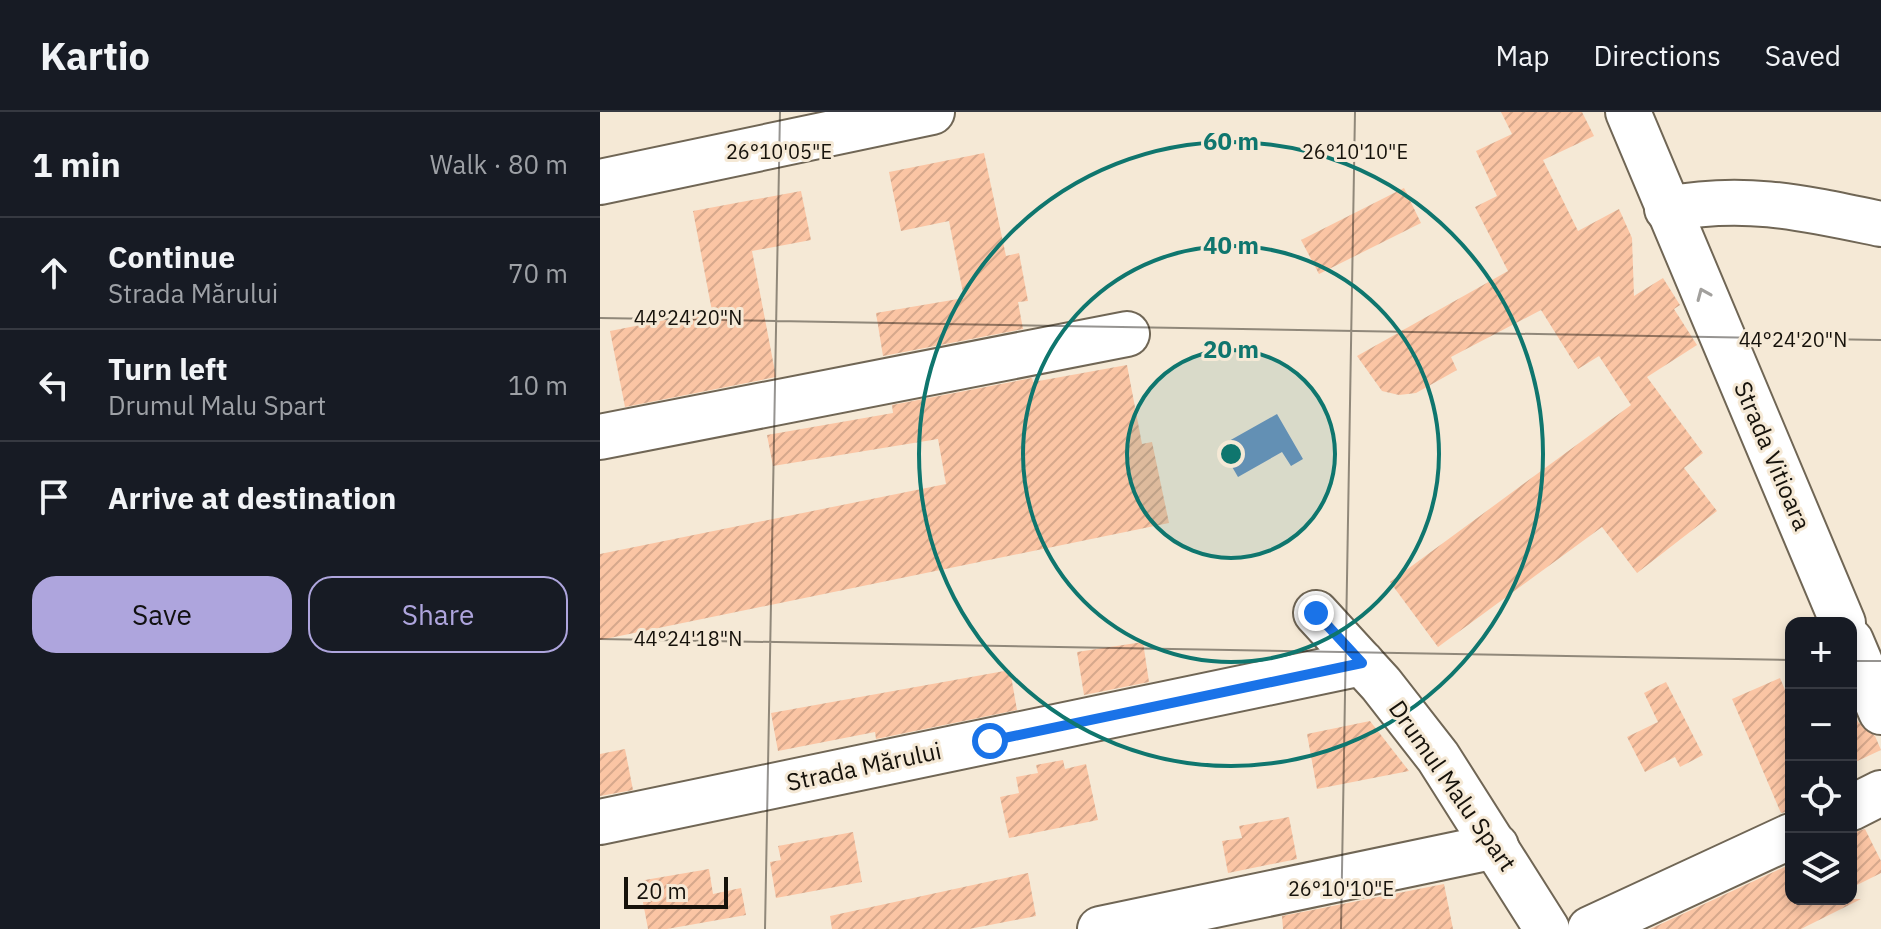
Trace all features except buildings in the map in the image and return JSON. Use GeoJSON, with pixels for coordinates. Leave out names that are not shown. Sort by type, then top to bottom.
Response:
{"type":"FeatureCollection","features":[{"type":"Feature","properties":{"kind":"street"},"geometry":{"type":"LineString","coordinates":[[600,182],[932,112]]}},
{"type":"Feature","properties":{"kind":"street","name":"Strada Vitioara"},"geometry":{"type":"LineString","coordinates":[[1628,112],[1840,617]]}},
{"type":"Feature","properties":{"kind":"street"},"geometry":{"type":"LineString","coordinates":[[1667,209],[1724,200],[1756,201],[1881,224]]}},
{"type":"Feature","properties":{"kind":"street"},"geometry":{"type":"LineString","coordinates":[[600,437],[1127,334]]}},
{"type":"Feature","properties":{"kind":"street","name":"Drumul Malu Spart"},"geometry":{"type":"LineString","coordinates":[[1316,613],[1362,663],[1438,757],[1547,929]]}},
{"type":"Feature","properties":{"kind":"street"},"geometry":{"type":"LineString","coordinates":[[1857,655],[1881,712]]}},
{"type":"Feature","properties":{"kind":"street","name":"Strada Mărului"},"geometry":{"type":"LineString","coordinates":[[600,822],[1362,663]]}},
{"type":"Feature","properties":{"kind":"street"},"geometry":{"type":"LineString","coordinates":[[1857,805],[1881,793]]}},
{"type":"Feature","properties":{"kind":"street"},"geometry":{"type":"LineString","coordinates":[[1590,929],[1785,839]]}},
{"type":"Feature","properties":{"kind":"street"},"geometry":{"type":"LineString","coordinates":[[1100,929],[1496,846]]}},
{"type":"Feature","properties":{"kind":"water"},"geometry":{"type":"Polygon","coordinates":[[[1277,414],[1303,459],[1291,466],[1282,452],[1238,477],[1220,446],[1277,414]]]}},
{"type":"Feature","properties":{"kind":"route"},"geometry":{"type":"LineString","coordinates":[[990,741],[1362,663],[1316,613]]}}]}
